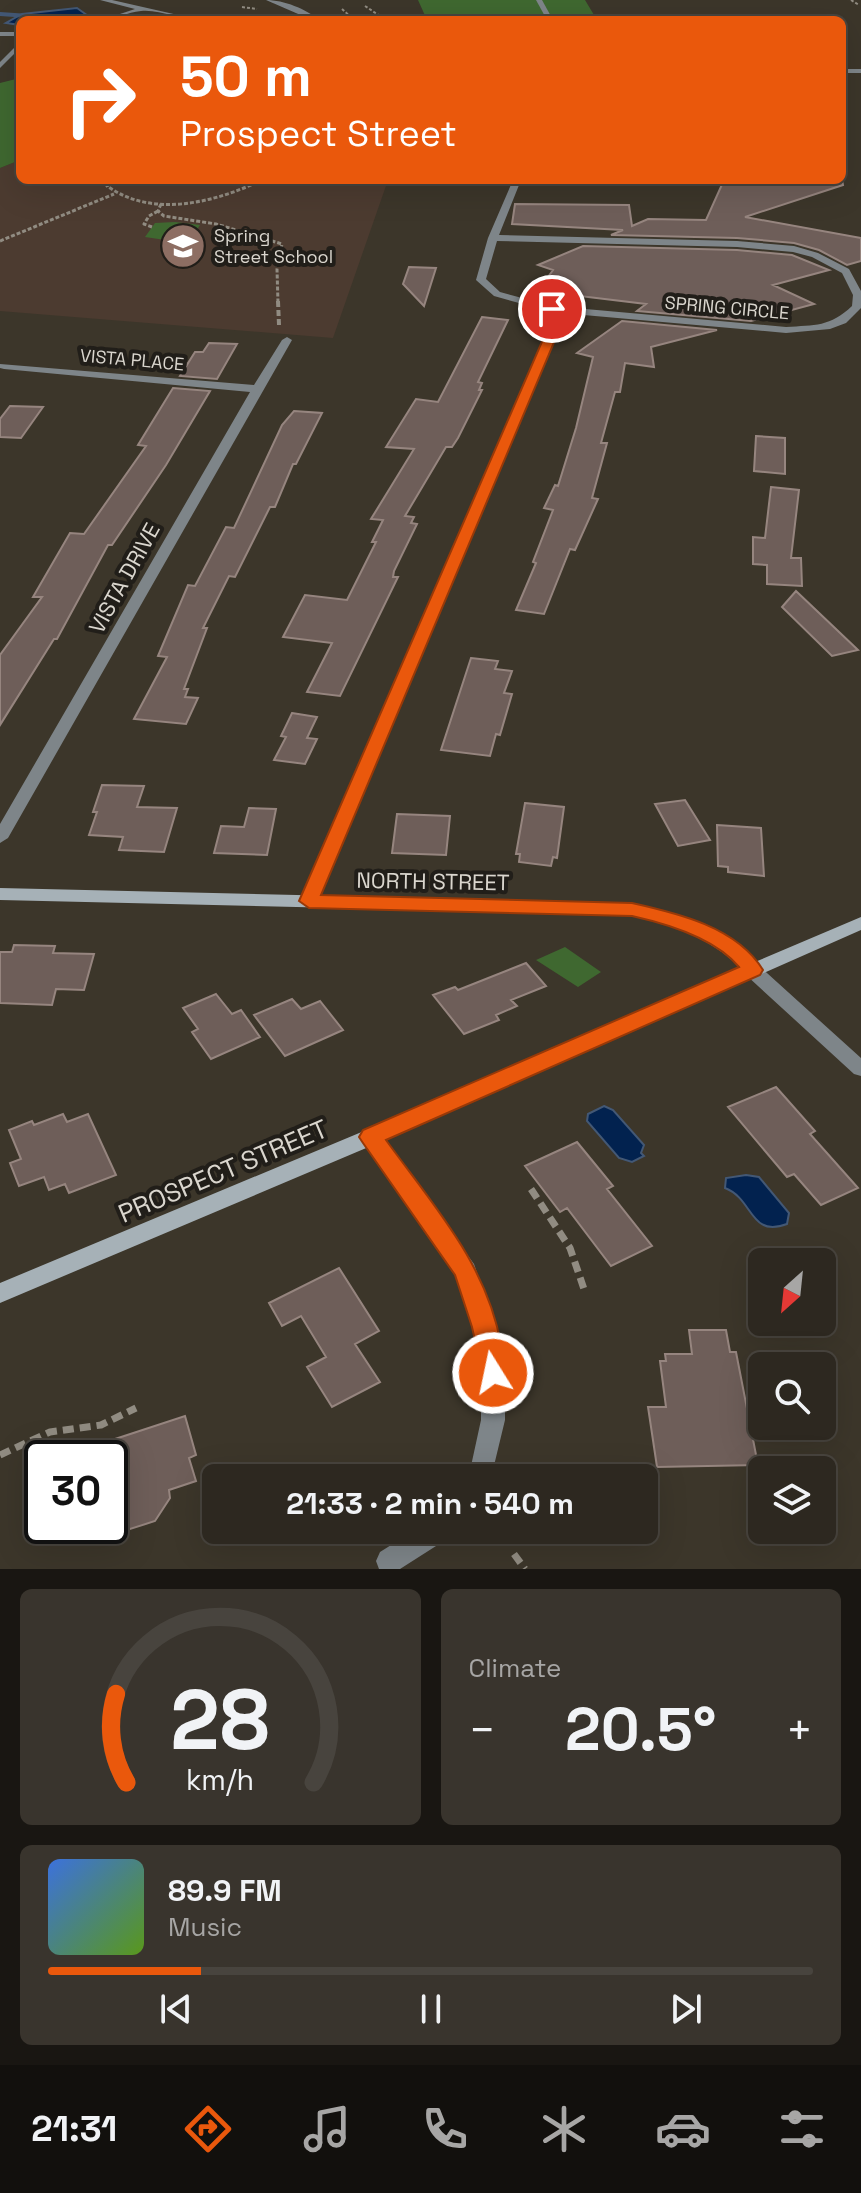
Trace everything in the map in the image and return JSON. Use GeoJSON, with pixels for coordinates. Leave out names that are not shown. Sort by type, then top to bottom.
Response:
{"type":"FeatureCollection","features":[{"type":"Feature","properties":{"kind":"street"},"geometry":{"type":"LineString","coordinates":[[103,0],[177,16]]}},
{"type":"Feature","properties":{"kind":"street"},"geometry":{"type":"LineString","coordinates":[[269,0],[310,16]]}},
{"type":"Feature","properties":{"kind":"street"},"geometry":{"type":"LineString","coordinates":[[118,16],[142,9]]}},
{"type":"Feature","properties":{"kind":"street"},"geometry":{"type":"LineString","coordinates":[[0,66],[16,48]]}},
{"type":"Feature","properties":{"kind":"street"},"geometry":{"type":"LineString","coordinates":[[493,238],[515,184]]}},
{"type":"Feature","properties":{"kind":"street","name":"SPRING CIRCLE"},"geometry":{"type":"LineString","coordinates":[[493,238],[734,244],[794,249],[815,255],[846,271],[858,295],[857,307],[842,321],[814,329],[786,330],[552,309],[510,299],[488,289],[481,280],[493,238]]}},
{"type":"Feature","properties":{"kind":"street"},"geometry":{"type":"LineString","coordinates":[[309,901],[557,321],[557,314],[552,309]]}},
{"type":"Feature","properties":{"kind":"street","name":"VISTA DRIVE"},"geometry":{"type":"LineString","coordinates":[[0,838],[287,340]]}},
{"type":"Feature","properties":{"kind":"street","name":"VISTA PLACE"},"geometry":{"type":"LineString","coordinates":[[4,366],[257,389]]}},
{"type":"Feature","properties":{"kind":"street","name":"NORTH STREET"},"geometry":{"type":"LineString","coordinates":[[0,894],[632,909],[675,919],[737,951],[752,970]]}},
{"type":"Feature","properties":{"kind":"street","name":"PROSPECT STREET"},"geometry":{"type":"LineString","coordinates":[[0,1293],[371,1137],[861,923]]}},
{"type":"Feature","properties":{"kind":"street"},"geometry":{"type":"LineString","coordinates":[[752,970],[861,1069]]}},
{"type":"Feature","properties":{"kind":"street"},"geometry":{"type":"LineString","coordinates":[[371,1137],[466,1271],[485,1327],[493,1373],[493,1420],[483,1464]]}},
{"type":"Feature","properties":{"kind":"street"},"geometry":{"type":"LineString","coordinates":[[389,1561],[416,1544]]}},
{"type":"Feature","properties":{"kind":"path"},"geometry":{"type":"LineString","coordinates":[[851,0],[859,5]]}},
{"type":"Feature","properties":{"kind":"path"},"geometry":{"type":"LineString","coordinates":[[365,6],[380,16]]}},
{"type":"Feature","properties":{"kind":"path"},"geometry":{"type":"LineString","coordinates":[[242,7],[257,9]]}},
{"type":"Feature","properties":{"kind":"path"},"geometry":{"type":"LineString","coordinates":[[342,9],[350,13],[349,16]]}},
{"type":"Feature","properties":{"kind":"path"},"geometry":{"type":"LineString","coordinates":[[109,184],[107,186],[114,194]]}},
{"type":"Feature","properties":{"kind":"path"},"geometry":{"type":"LineString","coordinates":[[0,241],[114,194],[161,204],[222,198],[253,184]]}},
{"type":"Feature","properties":{"kind":"path"},"geometry":{"type":"LineString","coordinates":[[152,227],[144,224],[161,204]]}},
{"type":"Feature","properties":{"kind":"path"},"geometry":{"type":"LineString","coordinates":[[158,211],[164,216],[216,224],[282,244],[277,269],[279,332],[287,340]]}},
{"type":"Feature","properties":{"kind":"path"},"geometry":{"type":"LineString","coordinates":[[531,1189],[546,1215],[566,1236],[579,1264],[584,1289]]}},
{"type":"Feature","properties":{"kind":"path"},"geometry":{"type":"LineString","coordinates":[[0,1455],[50,1432],[101,1425],[136,1408]]}},
{"type":"Feature","properties":{"kind":"path"},"geometry":{"type":"LineString","coordinates":[[514,1554],[525,1569]]}},
{"type":"Feature","properties":{"kind":"shaded area","name":"Spring Street School"},"geometry":{"type":"Polygon","coordinates":[[[16,162],[16,184],[387,184],[333,338],[0,311],[0,168],[16,162]]]}},
{"type":"Feature","properties":{"kind":"green space"},"geometry":{"type":"Polygon","coordinates":[[[418,0],[585,0],[595,16],[425,16],[418,0]]]}},
{"type":"Feature","properties":{"kind":"green space"},"geometry":{"type":"Polygon","coordinates":[[[16,79],[16,162],[0,168],[0,83],[16,79]]]}},
{"type":"Feature","properties":{"kind":"green space"},"geometry":{"type":"Polygon","coordinates":[[[155,223],[200,225],[191,239],[172,241],[145,237],[155,223]]]}},
{"type":"Feature","properties":{"kind":"green space"},"geometry":{"type":"Polygon","coordinates":[[[565,947],[601,972],[578,987],[536,960],[565,947]]]}},
{"type":"Feature","properties":{"kind":"water"},"geometry":{"type":"Polygon","coordinates":[[[77,8],[88,16],[18,16],[77,8]]]}},
{"type":"Feature","properties":{"kind":"water"},"geometry":{"type":"Polygon","coordinates":[[[604,1106],[613,1110],[644,1145],[641,1153],[644,1156],[632,1162],[619,1158],[587,1121],[588,1114],[604,1106]]]}},
{"type":"Feature","properties":{"kind":"water"},"geometry":{"type":"Polygon","coordinates":[[[759,1177],[789,1213],[787,1224],[775,1227],[758,1222],[742,1200],[725,1188],[726,1178],[759,1177]]]}},
{"type":"Feature","properties":{"kind":"building"},"geometry":{"type":"Polygon","coordinates":[[[722,184],[843,184],[745,217],[861,238],[861,261],[847,265],[819,250],[794,243],[737,238],[611,235],[623,230],[512,224],[515,204],[629,205],[632,226],[648,219],[706,220],[722,184]]]}},
{"type":"Feature","properties":{"kind":"building"},"geometry":{"type":"Polygon","coordinates":[[[583,246],[737,250],[792,255],[829,270],[773,285],[814,304],[751,321],[637,311],[646,304],[538,291],[553,270],[538,265],[583,246]]]}},
{"type":"Feature","properties":{"kind":"building"},"geometry":{"type":"Polygon","coordinates":[[[409,267],[436,268],[424,306],[403,284],[409,267]]]}},
{"type":"Feature","properties":{"kind":"building"},"geometry":{"type":"Polygon","coordinates":[[[482,317],[508,320],[478,382],[482,383],[479,390],[482,390],[458,438],[452,447],[446,447],[405,516],[414,517],[411,523],[417,524],[394,571],[393,577],[398,577],[340,696],[307,692],[332,643],[283,637],[305,595],[347,600],[376,542],[372,542],[383,520],[371,519],[414,449],[386,447],[416,399],[438,402],[482,317]]]}},
{"type":"Feature","properties":{"kind":"building"},"geometry":{"type":"Polygon","coordinates":[[[622,321],[717,330],[651,347],[654,367],[625,363],[620,392],[615,392],[601,443],[607,443],[592,498],[598,499],[575,550],[570,549],[544,614],[516,610],[536,563],[533,562],[553,510],[544,508],[555,485],[558,486],[593,357],[577,353],[622,321]]]}},
{"type":"Feature","properties":{"kind":"building"},"geometry":{"type":"Polygon","coordinates":[[[209,343],[237,344],[217,379],[180,376],[195,352],[203,352],[209,343]]]}},
{"type":"Feature","properties":{"kind":"building"},"geometry":{"type":"Polygon","coordinates":[[[173,388],[210,391],[166,465],[112,545],[108,545],[57,639],[54,639],[0,725],[0,655],[42,597],[33,597],[70,533],[84,534],[146,446],[138,445],[173,388]]]}},
{"type":"Feature","properties":{"kind":"building"},"geometry":{"type":"Polygon","coordinates":[[[10,406],[43,407],[21,438],[0,437],[0,419],[10,406]]]}},
{"type":"Feature","properties":{"kind":"building"},"geometry":{"type":"Polygon","coordinates":[[[294,411],[322,413],[296,464],[293,464],[275,507],[270,507],[235,577],[229,576],[203,628],[207,628],[184,689],[188,689],[185,697],[198,698],[186,724],[134,719],[167,657],[158,656],[188,585],[195,586],[226,527],[234,528],[282,425],[294,411]]]}},
{"type":"Feature","properties":{"kind":"building"},"geometry":{"type":"Polygon","coordinates":[[[756,436],[785,438],[785,474],[754,471],[756,436]]]}},
{"type":"Feature","properties":{"kind":"building"},"geometry":{"type":"Polygon","coordinates":[[[771,487],[799,490],[791,558],[801,558],[802,586],[767,584],[767,565],[753,564],[753,537],[765,538],[771,487]]]}},
{"type":"Feature","properties":{"kind":"building"},"geometry":{"type":"Polygon","coordinates":[[[796,591],[858,650],[832,656],[782,607],[796,591]]]}},
{"type":"Feature","properties":{"kind":"building"},"geometry":{"type":"Polygon","coordinates":[[[471,658],[498,661],[495,669],[512,671],[504,693],[512,694],[500,735],[496,734],[490,756],[441,750],[471,658]]]}},
{"type":"Feature","properties":{"kind":"building"},"geometry":{"type":"Polygon","coordinates":[[[292,713],[317,717],[307,738],[317,739],[305,764],[274,760],[286,737],[281,736],[292,713]]]}},
{"type":"Feature","properties":{"kind":"building"},"geometry":{"type":"Polygon","coordinates":[[[102,785],[144,786],[137,807],[177,808],[164,852],[119,850],[123,837],[89,835],[102,785]]]}},
{"type":"Feature","properties":{"kind":"building"},"geometry":{"type":"Polygon","coordinates":[[[685,800],[710,840],[678,846],[655,804],[685,800]]]}},
{"type":"Feature","properties":{"kind":"building"},"geometry":{"type":"Polygon","coordinates":[[[525,803],[564,807],[557,858],[553,857],[551,866],[519,862],[520,854],[516,854],[525,803]]]}},
{"type":"Feature","properties":{"kind":"building"},"geometry":{"type":"Polygon","coordinates":[[[249,808],[276,809],[267,855],[214,853],[221,826],[244,827],[249,808]]]}},
{"type":"Feature","properties":{"kind":"building"},"geometry":{"type":"Polygon","coordinates":[[[397,814],[450,816],[446,855],[392,853],[397,814]]]}},
{"type":"Feature","properties":{"kind":"building"},"geometry":{"type":"Polygon","coordinates":[[[717,825],[761,828],[764,876],[728,872],[728,867],[718,866],[717,825]]]}},
{"type":"Feature","properties":{"kind":"building"},"geometry":{"type":"Polygon","coordinates":[[[14,945],[55,946],[53,953],[94,954],[84,990],[56,989],[52,1005],[0,1003],[0,952],[12,952],[14,945]]]}},
{"type":"Feature","properties":{"kind":"building"},"geometry":{"type":"Polygon","coordinates":[[[526,963],[546,986],[511,1000],[517,1006],[496,1015],[499,1020],[464,1034],[433,995],[455,987],[458,990],[526,963]]]}},
{"type":"Feature","properties":{"kind":"building"},"geometry":{"type":"Polygon","coordinates":[[[216,994],[232,1014],[241,1010],[260,1037],[211,1059],[192,1032],[198,1029],[183,1008],[216,994]]]}},
{"type":"Feature","properties":{"kind":"building"},"geometry":{"type":"Polygon","coordinates":[[[292,999],[301,1009],[320,1001],[343,1030],[285,1056],[254,1015],[292,999]]]}},
{"type":"Feature","properties":{"kind":"building"},"geometry":{"type":"Polygon","coordinates":[[[776,1087],[815,1131],[810,1134],[858,1188],[821,1205],[794,1174],[787,1177],[728,1107],[776,1087]]]}},
{"type":"Feature","properties":{"kind":"building"},"geometry":{"type":"Polygon","coordinates":[[[63,1114],[67,1122],[88,1114],[116,1175],[69,1193],[65,1184],[49,1190],[44,1177],[19,1186],[10,1163],[21,1159],[9,1130],[63,1114]]]}},
{"type":"Feature","properties":{"kind":"building"},"geometry":{"type":"Polygon","coordinates":[[[577,1142],[613,1186],[607,1189],[652,1246],[611,1266],[567,1208],[560,1212],[525,1166],[577,1142]]]}},
{"type":"Feature","properties":{"kind":"building"},"geometry":{"type":"Polygon","coordinates":[[[339,1268],[379,1331],[355,1344],[380,1382],[332,1407],[307,1367],[326,1357],[301,1316],[282,1326],[269,1303],[339,1268]]]}},
{"type":"Feature","properties":{"kind":"building"},"geometry":{"type":"Polygon","coordinates":[[[689,1330],[726,1330],[730,1352],[736,1352],[748,1414],[748,1440],[753,1440],[756,1456],[748,1456],[748,1465],[658,1467],[648,1407],[666,1407],[660,1361],[666,1361],[665,1354],[692,1354],[689,1330]]]}},
{"type":"Feature","properties":{"kind":"building"},"geometry":{"type":"Polygon","coordinates":[[[185,1416],[196,1455],[189,1458],[196,1481],[169,1490],[170,1498],[155,1521],[128,1530],[128,1440],[112,1440],[185,1416]]]}},
{"type":"Feature","properties":{"kind":"waterway"},"geometry":{"type":"LineString","coordinates":[[0,14],[29,16]]}},
{"type":"Feature","properties":{"kind":"place","name":"Spring Street School"},"geometry":{"type":"Point","coordinates":[183,246]}},
{"type":"Feature","properties":{"kind":"route"},"geometry":{"type":"LineString","coordinates":[[493,1373],[485,1327],[466,1271],[371,1137],[752,970],[737,951],[675,919],[632,909],[309,901],[557,321],[557,314],[552,309]]}}]}
